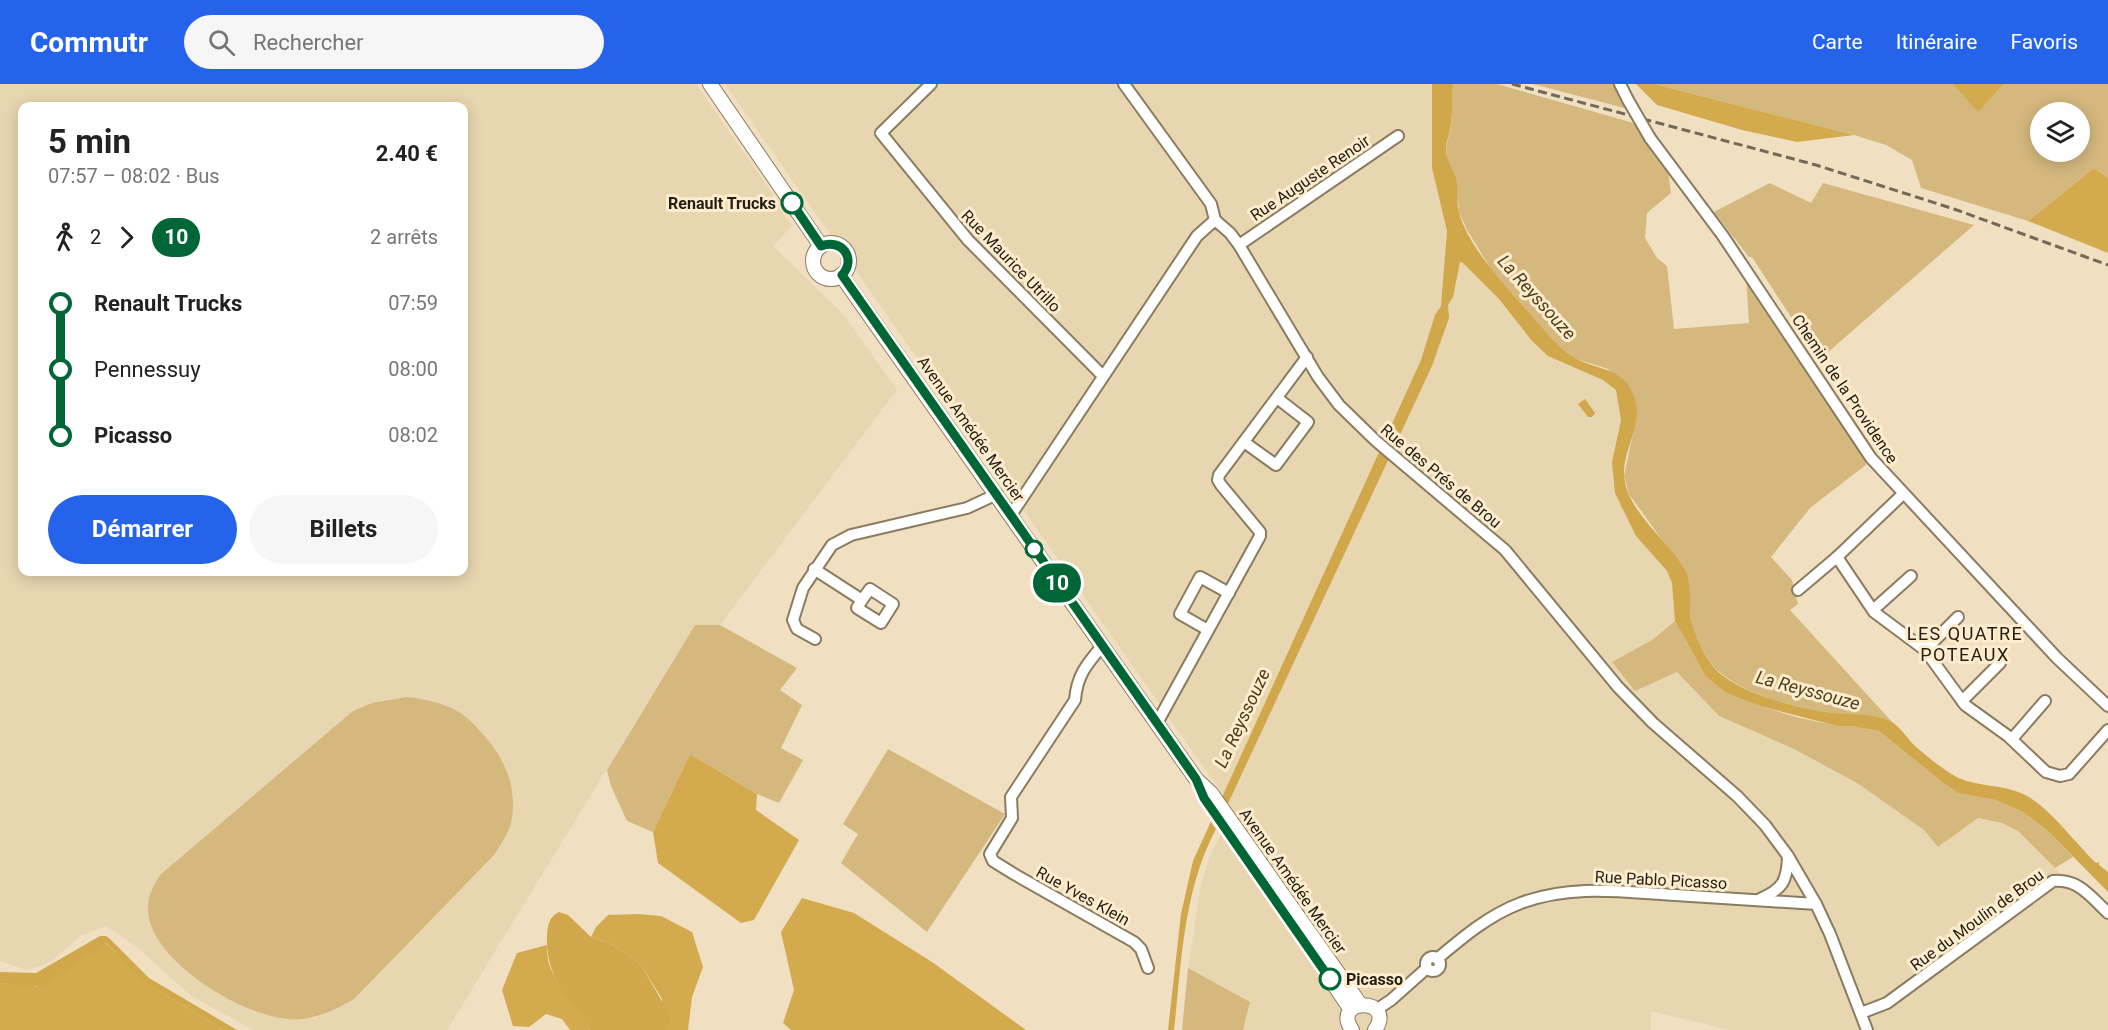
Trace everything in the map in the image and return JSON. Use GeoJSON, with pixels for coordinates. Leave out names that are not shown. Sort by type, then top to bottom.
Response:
{"type":"FeatureCollection","features":[{"type":"Feature","properties":{"kind":"main road"},"geometry":{"type":"LineString","coordinates":[[710,84],[821,246]]}},
{"type":"Feature","properties":{"kind":"main road"},"geometry":{"type":"LineString","coordinates":[[833,243],[844,249],[849,260],[842,275],[828,279],[816,271],[813,257],[821,246],[833,243]]}},
{"type":"Feature","properties":{"kind":"main road","name":"Avenue Amédée Mercier"},"geometry":{"type":"LineString","coordinates":[[842,275],[1196,779],[1204,798],[1220,813],[1355,1007]]}},
{"type":"Feature","properties":{"kind":"main road"},"geometry":{"type":"LineString","coordinates":[[1352,1030],[1348,1019],[1355,1007],[1368,1005],[1376,1010],[1380,1018],[1375,1030]]}},
{"type":"Feature","properties":{"kind":"street","name":"Rue Maurice Utrillo"},"geometry":{"type":"LineString","coordinates":[[931,84],[881,133],[968,240],[1103,376]]}},
{"type":"Feature","properties":{"kind":"street","name":"Rue des Prés de Brou"},"geometry":{"type":"LineString","coordinates":[[1124,84],[1210,204],[1215,220],[1230,233],[1239,245],[1307,357],[1340,405],[1376,441],[1505,550],[1618,687],[1653,723],[1737,796],[1765,825],[1788,856],[1816,904],[1867,1030]]}},
{"type":"Feature","properties":{"kind":"street","name":"Chemin de la Providence"},"geometry":{"type":"LineString","coordinates":[[1620,84],[1650,138],[1723,236],[1870,458],[2057,658],[2108,706]]}},
{"type":"Feature","properties":{"kind":"street","name":"Rue Auguste Renoir"},"geometry":{"type":"LineString","coordinates":[[1239,245],[1398,136]]}},
{"type":"Feature","properties":{"kind":"street"},"geometry":{"type":"LineString","coordinates":[[1011,514],[1197,236],[1215,220]]}},
{"type":"Feature","properties":{"kind":"street"},"geometry":{"type":"LineString","coordinates":[[1157,723],[1260,536],[1260,532],[1218,480],[1219,475],[1307,357]]}},
{"type":"Feature","properties":{"kind":"street"},"geometry":{"type":"LineString","coordinates":[[1244,442],[1276,465],[1308,422],[1277,398]]}},
{"type":"Feature","properties":{"kind":"street"},"geometry":{"type":"LineString","coordinates":[[814,639],[797,629],[793,620],[803,588],[832,545],[851,535],[967,508],[997,494]]}},
{"type":"Feature","properties":{"kind":"street"},"geometry":{"type":"LineString","coordinates":[[1798,590],[1837,557],[1903,494]]}},
{"type":"Feature","properties":{"kind":"street"},"geometry":{"type":"LineString","coordinates":[[1837,557],[1873,610],[1925,650],[1962,702],[2012,739],[2046,772],[2060,776],[2068,774],[2108,730]]}},
{"type":"Feature","properties":{"kind":"street"},"geometry":{"type":"LineString","coordinates":[[814,569],[862,600]]}},
{"type":"Feature","properties":{"kind":"street"},"geometry":{"type":"LineString","coordinates":[[1873,610],[1911,576]]}},
{"type":"Feature","properties":{"kind":"street"},"geometry":{"type":"LineString","coordinates":[[1208,630],[1180,614],[1200,577],[1229,593]]}},
{"type":"Feature","properties":{"kind":"street"},"geometry":{"type":"LineString","coordinates":[[1925,650],[1958,617]]}},
{"type":"Feature","properties":{"kind":"street","name":"Rue Yves Klein"},"geometry":{"type":"LineString","coordinates":[[1102,645],[1084,668],[1077,682],[1075,700],[1011,797],[1012,818],[990,854],[993,861],[1134,942],[1141,949],[1148,968]]}},
{"type":"Feature","properties":{"kind":"street"},"geometry":{"type":"LineString","coordinates":[[1962,702],[2000,663]]}},
{"type":"Feature","properties":{"kind":"street"},"geometry":{"type":"LineString","coordinates":[[2012,739],[2045,702]]}},
{"type":"Feature","properties":{"kind":"street"},"geometry":{"type":"LineString","coordinates":[[1757,900],[1773,893],[1782,885],[1788,873],[1788,856]]}},
{"type":"Feature","properties":{"kind":"street","name":"Rue du Moulin de Brou"},"geometry":{"type":"LineString","coordinates":[[1861,1013],[1887,1003],[2053,881],[2068,880],[2076,884],[2108,913]]}},
{"type":"Feature","properties":{"kind":"street","name":"Rue Pablo Picasso"},"geometry":{"type":"LineString","coordinates":[[1376,1010],[1391,1000],[1427,968],[1431,971],[1437,969],[1440,963],[1437,959],[1470,932],[1496,915],[1521,903],[1554,895],[1592,889],[1816,904]]}},
{"type":"Feature","properties":{"kind":"shaded area","name":"Renault Trucks"},"geometry":{"type":"Polygon","coordinates":[[[0,84],[696,84],[773,194],[772,198],[792,226],[773,246],[844,315],[897,390],[720,625],[695,625],[447,1030],[253,1030],[190,995],[137,947],[106,926],[80,936],[51,962],[27,970],[0,961],[0,84]]]}},
{"type":"Feature","properties":{"kind":"shaded area"},"geometry":{"type":"Polygon","coordinates":[[[725,84],[1432,84],[1432,168],[1447,231],[1442,304],[1453,297],[1459,262],[1463,263],[1499,299],[1532,341],[1548,356],[1603,380],[1616,390],[1621,420],[1612,462],[1636,536],[1667,571],[1672,583],[1675,621],[1652,640],[1613,663],[1677,672],[1719,716],[1794,749],[1857,783],[1924,830],[1938,847],[1978,818],[2002,823],[2018,831],[2108,921],[2108,1030],[1729,1030],[1651,1011],[1651,1030],[1243,1030],[1250,1002],[1188,968],[1201,884],[1210,856],[1233,809],[725,84]]]}},
{"type":"Feature","properties":{"kind":"shaded area"},"geometry":{"type":"Polygon","coordinates":[[[1432,84],[1453,84],[1452,119],[1446,146],[1447,155],[1456,178],[1459,212],[1463,225],[1478,251],[1508,289],[1561,348],[1575,358],[1619,376],[1632,391],[1637,412],[1624,466],[1626,488],[1640,513],[1685,570],[1689,586],[1691,622],[1700,645],[1717,671],[1742,687],[1772,700],[1820,711],[1884,718],[1897,726],[1914,745],[1939,766],[1962,780],[2013,790],[2031,798],[2050,814],[2096,863],[2099,862],[2099,865],[2108,872],[2108,892],[2047,830],[2023,812],[1995,800],[1958,793],[1879,731],[1837,726],[1760,706],[1726,693],[1706,677],[1675,621],[1672,583],[1667,571],[1636,536],[1615,493],[1612,462],[1621,420],[1616,390],[1603,380],[1548,356],[1532,341],[1499,299],[1460,262],[1453,297],[1448,305],[1449,318],[1432,366],[1206,849],[1197,874],[1186,925],[1174,1030],[1168,1030],[1181,914],[1193,861],[1421,360],[1435,315],[1441,306],[1447,231],[1432,168],[1432,84]]]}},
{"type":"Feature","properties":{"kind":"shaded area"},"geometry":{"type":"Polygon","coordinates":[[[1453,84],[1497,84],[1637,124],[1668,171],[1671,193],[1647,213],[1645,238],[1657,258],[1667,266],[1674,329],[1749,323],[1746,276],[1867,464],[1810,508],[1771,557],[1792,580],[1798,604],[1790,610],[1892,722],[1871,717],[1818,711],[1772,700],[1730,680],[1708,659],[1692,625],[1686,573],[1629,494],[1624,476],[1635,424],[1608,369],[1576,359],[1552,342],[1536,320],[1494,274],[1467,230],[1459,212],[1456,180],[1447,161],[1446,147],[1451,128],[1453,84]]]}},
{"type":"Feature","properties":{"kind":"shaded area"},"geometry":{"type":"Polygon","coordinates":[[[1533,84],[1615,84],[1628,109],[1533,84]]]}},
{"type":"Feature","properties":{"kind":"shaded area"},"geometry":{"type":"Polygon","coordinates":[[[1636,84],[1654,84],[1854,135],[1797,142],[1742,130],[1657,105],[1636,84]]]}},
{"type":"Feature","properties":{"kind":"shaded area"},"geometry":{"type":"Polygon","coordinates":[[[1654,84],[1953,84],[1978,111],[2004,84],[2108,84],[2108,178],[2094,168],[2028,221],[1921,188],[1912,160],[1886,145],[1654,84]]]}},
{"type":"Feature","properties":{"kind":"shaded area"},"geometry":{"type":"Polygon","coordinates":[[[1953,84],[2004,84],[1978,112],[1953,84]]]}},
{"type":"Feature","properties":{"kind":"shaded area"},"geometry":{"type":"Polygon","coordinates":[[[2094,168],[2108,178],[2108,253],[2028,221],[2094,168]]]}},
{"type":"Feature","properties":{"kind":"shaded area"},"geometry":{"type":"Polygon","coordinates":[[[1770,183],[1811,203],[1823,183],[1974,225],[1819,360],[1752,257],[1749,257],[1714,212],[1770,183]]]}},
{"type":"Feature","properties":{"kind":"shaded area"},"geometry":{"type":"Polygon","coordinates":[[[1585,399],[1595,413],[1592,417],[1588,417],[1578,404],[1585,399]]]}},
{"type":"Feature","properties":{"kind":"shaded area"},"geometry":{"type":"Polygon","coordinates":[[[1675,621],[1706,677],[1726,693],[1796,717],[1837,726],[1879,731],[1958,793],[1995,800],[2023,812],[2047,830],[2073,857],[2055,868],[2018,831],[2002,823],[1978,818],[1938,847],[1924,830],[1857,783],[1794,749],[1719,716],[1677,672],[1635,691],[1612,662],[1652,640],[1675,621]]]}},
{"type":"Feature","properties":{"kind":"shaded area"},"geometry":{"type":"Polygon","coordinates":[[[695,625],[720,625],[797,668],[780,690],[802,705],[781,748],[803,760],[779,803],[757,794],[690,754],[653,832],[627,821],[611,786],[607,770],[695,625]]]}},
{"type":"Feature","properties":{"kind":"shaded area"},"geometry":{"type":"Polygon","coordinates":[[[407,697],[440,704],[462,714],[488,740],[502,760],[512,793],[512,818],[505,838],[494,855],[354,999],[336,1009],[302,1019],[282,1018],[258,1012],[232,1001],[184,969],[165,949],[153,929],[148,904],[151,891],[160,875],[353,711],[372,703],[407,697]]]}},
{"type":"Feature","properties":{"kind":"shaded area"},"geometry":{"type":"Polygon","coordinates":[[[888,749],[1005,814],[927,932],[841,863],[858,834],[843,824],[888,749]]]}},
{"type":"Feature","properties":{"kind":"shaded area"},"geometry":{"type":"Polygon","coordinates":[[[690,754],[757,794],[756,810],[799,840],[754,920],[741,923],[658,863],[653,832],[690,754]]]}},
{"type":"Feature","properties":{"kind":"shaded area"},"geometry":{"type":"Polygon","coordinates":[[[802,898],[854,913],[932,962],[1026,1030],[791,1030],[783,1023],[794,990],[781,932],[802,898]]]}},
{"type":"Feature","properties":{"kind":"shaded area"},"geometry":{"type":"Polygon","coordinates":[[[559,912],[568,915],[591,937],[613,945],[641,965],[671,1017],[665,1030],[590,1030],[562,990],[550,965],[547,946],[548,927],[551,919],[559,912]]]}},
{"type":"Feature","properties":{"kind":"shaded area"},"geometry":{"type":"Polygon","coordinates":[[[608,915],[661,916],[692,932],[703,967],[692,997],[688,1030],[665,1030],[662,999],[641,965],[613,945],[591,937],[596,927],[608,915]]]}},
{"type":"Feature","properties":{"kind":"shaded area"},"geometry":{"type":"Polygon","coordinates":[[[100,936],[110,939],[149,978],[237,1030],[225,1030],[163,993],[141,978],[106,943],[44,986],[30,987],[0,983],[0,972],[36,973],[100,936]]]}},
{"type":"Feature","properties":{"kind":"shaded area"},"geometry":{"type":"Polygon","coordinates":[[[105,943],[163,993],[225,1030],[0,1030],[0,983],[37,987],[105,943]]]}},
{"type":"Feature","properties":{"kind":"shaded area"},"geometry":{"type":"Polygon","coordinates":[[[547,945],[548,958],[556,980],[590,1030],[570,1030],[562,1019],[546,1014],[529,1027],[513,1026],[502,990],[517,953],[547,945]]]}},
{"type":"Feature","properties":{"kind":"shaded area"},"geometry":{"type":"Polygon","coordinates":[[[1188,968],[1250,1002],[1243,1030],[1182,1030],[1188,968]]]}},
{"type":"Feature","properties":{"kind":"pier"},"geometry":{"type":"Polygon","coordinates":[[[1220,793],[1230,807],[1218,832],[1208,818],[1220,793]]]}},
{"type":"Feature","properties":{"kind":"railway"},"geometry":{"type":"LineString","coordinates":[[1512,84],[1816,165],[1954,209],[2108,265]]}},
{"type":"Feature","properties":{"kind":"bus line","name":"10"},"geometry":{"type":"LineString","coordinates":[[792,203],[821,246],[833,243],[844,249],[849,260],[846,271],[842,275],[1196,779],[1204,798],[1330,979]]}},
{"type":"Feature","properties":{"kind":"place","name":"Renault Trucks"},"geometry":{"type":"Point","coordinates":[792,203]}},
{"type":"Feature","properties":{"kind":"place","name":"Picasso"},"geometry":{"type":"Point","coordinates":[1330,979]}},
{"type":"Feature","properties":{"kind":"district","name":"LES QUATRE POTEAUX"},"geometry":{"type":"Point","coordinates":[1965,643]}},
{"type":"Feature","properties":{"kind":"water label","name":"La Reyssouze"},"geometry":{"type":"Point","coordinates":[1537,297]}},
{"type":"Feature","properties":{"kind":"water label","name":"La Reyssouze"},"geometry":{"type":"Point","coordinates":[1808,690]}},
{"type":"Feature","properties":{"kind":"water label","name":"La Reyssouze"},"geometry":{"type":"Point","coordinates":[1242,718]}}]}
